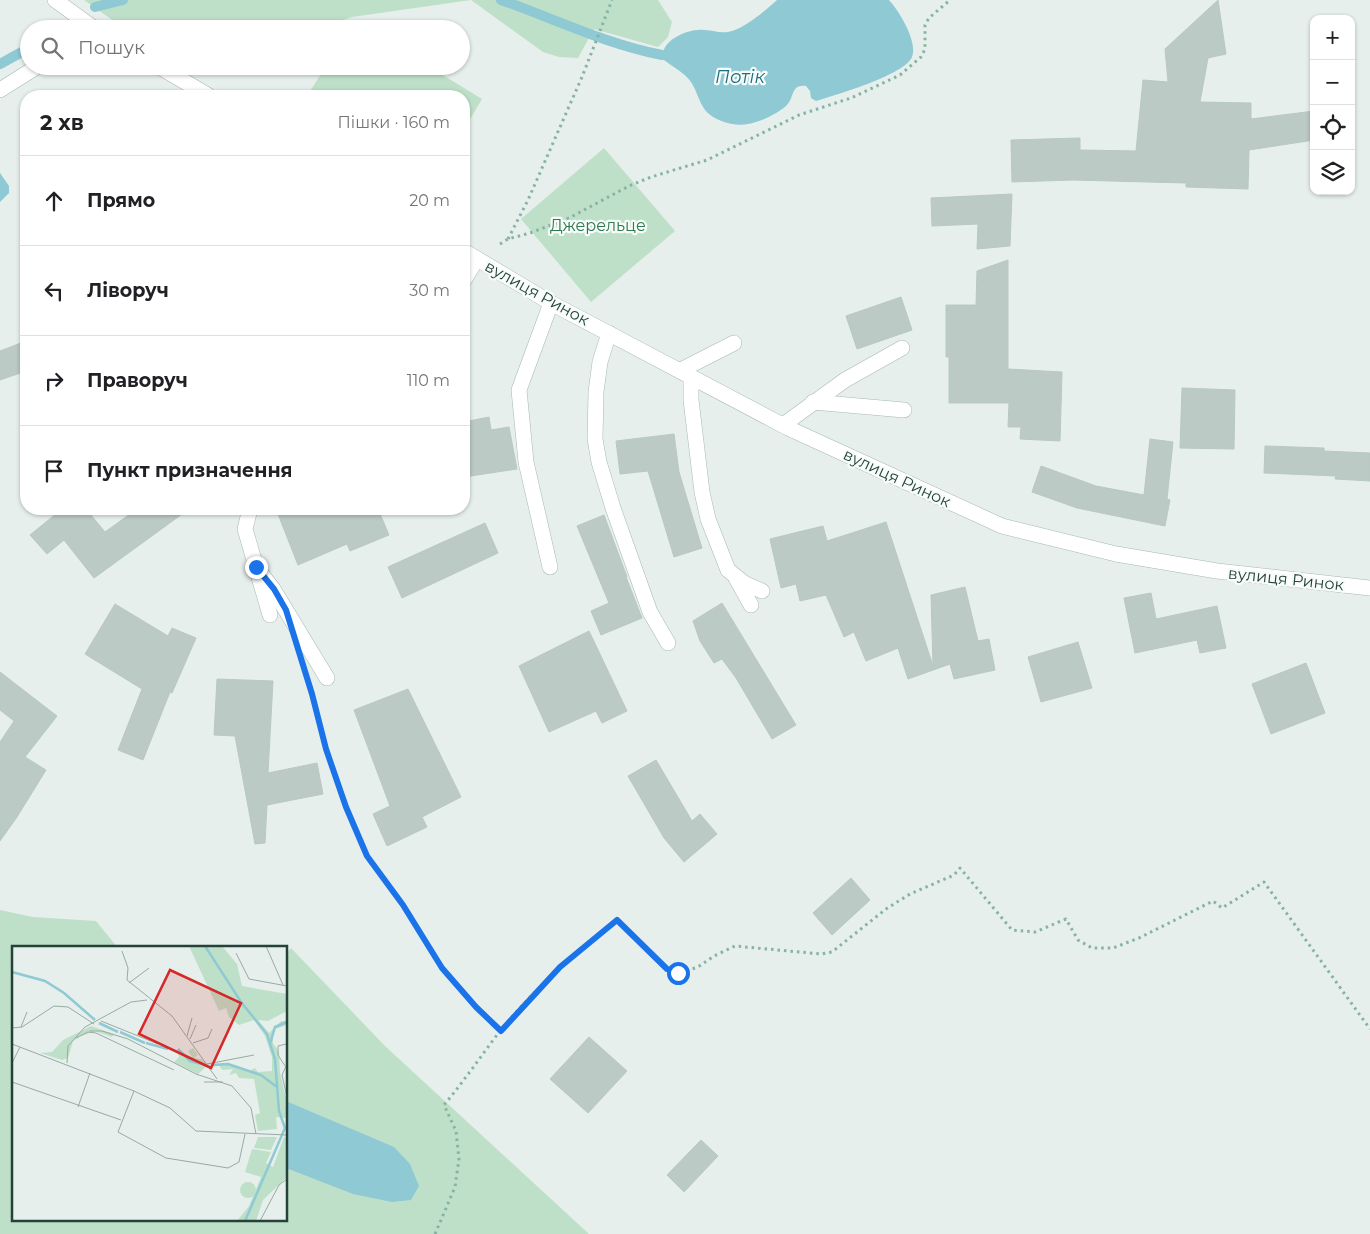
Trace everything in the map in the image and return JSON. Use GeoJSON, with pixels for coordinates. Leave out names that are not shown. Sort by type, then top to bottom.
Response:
{"type":"FeatureCollection","features":[{"type":"Feature","properties":{"kind":"street"},"geometry":{"type":"LineString","coordinates":[[55,0],[83,20]]}},
{"type":"Feature","properties":{"kind":"street"},"geometry":{"type":"LineString","coordinates":[[0,90],[24,75]]}},
{"type":"Feature","properties":{"kind":"street"},"geometry":{"type":"LineString","coordinates":[[173,75],[199,90]]}},
{"type":"Feature","properties":{"kind":"street","name":"вулиця Ринок"},"geometry":{"type":"LineString","coordinates":[[470,255],[551,302],[783,425],[1002,526],[1116,554],[1217,572],[1370,588]]}},
{"type":"Feature","properties":{"kind":"street"},"geometry":{"type":"LineString","coordinates":[[470,270],[477,259]]}},
{"type":"Feature","properties":{"kind":"street"},"geometry":{"type":"LineString","coordinates":[[550,567],[526,462],[519,390],[551,302]]}},
{"type":"Feature","properties":{"kind":"street"},"geometry":{"type":"LineString","coordinates":[[609,333],[600,362],[596,392],[595,439],[599,462],[613,508],[650,612],[668,643]]}},
{"type":"Feature","properties":{"kind":"street"},"geometry":{"type":"LineString","coordinates":[[734,343],[686,373],[702,492],[708,519],[728,570],[744,583],[762,591]]}},
{"type":"Feature","properties":{"kind":"street"},"geometry":{"type":"LineString","coordinates":[[783,425],[845,380],[902,348]]}},
{"type":"Feature","properties":{"kind":"street"},"geometry":{"type":"LineString","coordinates":[[813,402],[904,410]]}},
{"type":"Feature","properties":{"kind":"street"},"geometry":{"type":"LineString","coordinates":[[248,515],[245,529],[270,615]]}},
{"type":"Feature","properties":{"kind":"street"},"geometry":{"type":"LineString","coordinates":[[256,567],[274,589],[327,678]]}},
{"type":"Feature","properties":{"kind":"street"},"geometry":{"type":"LineString","coordinates":[[734,574],[751,605]]}},
{"type":"Feature","properties":{"kind":"path"},"geometry":{"type":"LineString","coordinates":[[508,239],[528,200],[594,47],[612,0]]}},
{"type":"Feature","properties":{"kind":"path"},"geometry":{"type":"LineString","coordinates":[[477,259],[508,239],[570,218],[629,186],[651,177],[707,160],[800,115],[851,98],[900,75],[921,57],[925,49],[925,25],[929,18],[950,0]]}},
{"type":"Feature","properties":{"kind":"path"},"geometry":{"type":"LineString","coordinates":[[312,694],[326,749],[346,807],[367,856],[403,905],[442,968],[476,1007],[501,1031]]}},
{"type":"Feature","properties":{"kind":"path"},"geometry":{"type":"LineString","coordinates":[[435,1234],[455,1187],[459,1159],[456,1131],[444,1105],[501,1031],[560,967],[617,920],[667,969],[678,973],[698,966],[735,946],[821,954],[832,952],[886,909],[910,894],[954,874],[960,868],[1012,930],[1035,932],[1066,919],[1078,940],[1092,948],[1113,948],[1139,938],[1212,901],[1222,908],[1264,882],[1370,1029]]}},
{"type":"Feature","properties":{"kind":"green space"},"geometry":{"type":"Polygon","coordinates":[[[84,0],[471,0],[352,17],[343,20],[112,20],[84,0]]]}},
{"type":"Feature","properties":{"kind":"green space"},"geometry":{"type":"Polygon","coordinates":[[[471,0],[658,0],[672,22],[668,37],[658,47],[594,29],[578,58],[559,57],[543,52],[471,0]]]}},
{"type":"Feature","properties":{"kind":"green space"},"geometry":{"type":"Polygon","coordinates":[[[320,75],[443,75],[467,90],[311,90],[320,75]]]}},
{"type":"Feature","properties":{"kind":"green space"},"geometry":{"type":"Polygon","coordinates":[[[470,92],[482,99],[470,119],[470,92]]]}},
{"type":"Feature","properties":{"kind":"green space","name":"Джерельце"},"geometry":{"type":"Polygon","coordinates":[[[604,148],[675,231],[591,302],[521,219],[604,148]]]}},
{"type":"Feature","properties":{"kind":"green space"},"geometry":{"type":"Polygon","coordinates":[[[0,910],[33,917],[96,921],[116,946],[12,946],[12,1222],[288,1222],[288,952],[291,948],[385,1046],[589,1234],[0,1234],[0,910]]]}},
{"type":"Feature","properties":{"kind":"water","name":"Потік"},"geometry":{"type":"Polygon","coordinates":[[[777,0],[889,0],[903,20],[911,37],[913,53],[911,59],[894,72],[881,78],[852,90],[816,101],[811,98],[810,91],[806,86],[797,87],[786,106],[773,115],[758,121],[737,125],[719,120],[705,110],[688,79],[664,60],[665,48],[668,43],[679,35],[691,31],[728,32],[738,29],[756,18],[777,0]]]}},
{"type":"Feature","properties":{"kind":"water"},"geometry":{"type":"Polygon","coordinates":[[[0,173],[9,186],[9,193],[0,202],[0,173]]]}},
{"type":"Feature","properties":{"kind":"water"},"geometry":{"type":"Polygon","coordinates":[[[288,1102],[394,1147],[410,1164],[419,1186],[411,1200],[392,1202],[353,1194],[288,1169],[288,1102]]]}},
{"type":"Feature","properties":{"kind":"building"},"geometry":{"type":"Polygon","coordinates":[[[1218,0],[1226,54],[1208,58],[1200,102],[1251,103],[1251,119],[1310,112],[1310,141],[1249,150],[1248,189],[1186,187],[1186,183],[1073,180],[1012,182],[1011,140],[1080,138],[1080,150],[1136,151],[1143,80],[1168,82],[1165,49],[1218,0]]]}},
{"type":"Feature","properties":{"kind":"building"},"geometry":{"type":"Polygon","coordinates":[[[1012,194],[1010,246],[977,249],[978,224],[932,226],[931,198],[1012,194]]]}},
{"type":"Feature","properties":{"kind":"building"},"geometry":{"type":"Polygon","coordinates":[[[1008,260],[1008,369],[1062,372],[1060,441],[1020,439],[1021,427],[1008,427],[1009,403],[949,403],[949,357],[946,357],[946,305],[976,305],[977,271],[1008,260]]]}},
{"type":"Feature","properties":{"kind":"building"},"geometry":{"type":"Polygon","coordinates":[[[901,297],[912,330],[857,349],[846,316],[901,297]]]}},
{"type":"Feature","properties":{"kind":"building"},"geometry":{"type":"Polygon","coordinates":[[[20,343],[20,373],[0,380],[0,351],[20,343]]]}},
{"type":"Feature","properties":{"kind":"building"},"geometry":{"type":"Polygon","coordinates":[[[1182,388],[1235,390],[1234,449],[1180,448],[1182,388]]]}},
{"type":"Feature","properties":{"kind":"building"},"geometry":{"type":"Polygon","coordinates":[[[489,417],[491,430],[509,427],[517,469],[470,476],[470,421],[489,417]]]}},
{"type":"Feature","properties":{"kind":"building"},"geometry":{"type":"Polygon","coordinates":[[[674,434],[679,472],[702,548],[674,557],[648,471],[620,474],[616,441],[674,434]]]}},
{"type":"Feature","properties":{"kind":"building"},"geometry":{"type":"Polygon","coordinates":[[[1150,439],[1173,442],[1167,499],[1170,500],[1165,526],[1077,508],[1032,492],[1041,466],[1096,486],[1144,495],[1150,439]]]}},
{"type":"Feature","properties":{"kind":"building"},"geometry":{"type":"Polygon","coordinates":[[[1265,446],[1324,448],[1324,451],[1370,453],[1370,481],[1335,479],[1336,476],[1264,473],[1265,446]]]}},
{"type":"Feature","properties":{"kind":"building"},"geometry":{"type":"Polygon","coordinates":[[[55,515],[91,515],[105,532],[129,515],[181,515],[94,578],[64,540],[47,554],[30,535],[55,515]]]}},
{"type":"Feature","properties":{"kind":"building"},"geometry":{"type":"Polygon","coordinates":[[[278,515],[381,515],[389,535],[350,551],[347,544],[298,565],[278,515]]]}},
{"type":"Feature","properties":{"kind":"building"},"geometry":{"type":"Polygon","coordinates":[[[604,515],[642,618],[601,635],[591,611],[609,603],[577,526],[604,515]]]}},
{"type":"Feature","properties":{"kind":"building"},"geometry":{"type":"Polygon","coordinates":[[[886,522],[933,666],[931,595],[965,587],[978,641],[989,639],[995,670],[954,679],[950,664],[908,679],[898,648],[866,661],[854,632],[844,637],[826,595],[800,601],[796,584],[781,588],[770,539],[823,526],[827,541],[886,522]]]}},
{"type":"Feature","properties":{"kind":"building"},"geometry":{"type":"Polygon","coordinates":[[[485,523],[498,553],[402,598],[388,567],[485,523]]]}},
{"type":"Feature","properties":{"kind":"building"},"geometry":{"type":"Polygon","coordinates":[[[1151,593],[1156,619],[1217,606],[1226,648],[1200,653],[1197,640],[1135,653],[1124,598],[1151,593]]]}},
{"type":"Feature","properties":{"kind":"building"},"geometry":{"type":"Polygon","coordinates":[[[722,603],[796,725],[772,739],[736,678],[722,659],[714,663],[700,641],[693,621],[722,603]]]}},
{"type":"Feature","properties":{"kind":"building"},"geometry":{"type":"Polygon","coordinates":[[[115,604],[168,636],[172,628],[196,638],[172,693],[170,692],[143,760],[118,750],[142,689],[85,654],[115,604]]]}},
{"type":"Feature","properties":{"kind":"building"},"geometry":{"type":"Polygon","coordinates":[[[589,631],[627,711],[602,723],[596,711],[549,732],[519,666],[589,631]]]}},
{"type":"Feature","properties":{"kind":"building"},"geometry":{"type":"Polygon","coordinates":[[[1078,642],[1092,688],[1041,702],[1028,657],[1078,642]]]}},
{"type":"Feature","properties":{"kind":"building"},"geometry":{"type":"Polygon","coordinates":[[[1306,663],[1325,713],[1271,734],[1252,684],[1306,663]]]}},
{"type":"Feature","properties":{"kind":"building"},"geometry":{"type":"Polygon","coordinates":[[[0,672],[57,716],[25,757],[46,770],[0,841],[0,742],[14,721],[0,710],[0,672]]]}},
{"type":"Feature","properties":{"kind":"building"},"geometry":{"type":"Polygon","coordinates":[[[217,679],[273,681],[268,773],[317,763],[323,794],[267,805],[265,843],[255,844],[235,736],[214,735],[217,679]]]}},
{"type":"Feature","properties":{"kind":"building"},"geometry":{"type":"Polygon","coordinates":[[[408,689],[461,797],[422,817],[427,827],[387,846],[373,814],[390,806],[354,710],[408,689]]]}},
{"type":"Feature","properties":{"kind":"building"},"geometry":{"type":"Polygon","coordinates":[[[656,760],[692,821],[700,814],[717,834],[684,862],[664,838],[628,776],[656,760]]]}},
{"type":"Feature","properties":{"kind":"building"},"geometry":{"type":"Polygon","coordinates":[[[851,878],[870,900],[832,935],[813,913],[851,878]]]}},
{"type":"Feature","properties":{"kind":"building"},"geometry":{"type":"Polygon","coordinates":[[[589,1037],[627,1071],[588,1113],[550,1079],[589,1037]]]}},
{"type":"Feature","properties":{"kind":"building"},"geometry":{"type":"Polygon","coordinates":[[[701,1140],[718,1156],[684,1192],[667,1175],[701,1140]]]}},
{"type":"Feature","properties":{"kind":"waterway","name":"Потік"},"geometry":{"type":"LineString","coordinates":[[95,7],[123,0]]}},
{"type":"Feature","properties":{"kind":"waterway","name":"Потік"},"geometry":{"type":"LineString","coordinates":[[501,0],[601,38],[662,55]]}},
{"type":"Feature","properties":{"kind":"waterway","name":"Потік"},"geometry":{"type":"LineString","coordinates":[[0,64],[20,53]]}},
{"type":"Feature","properties":{"kind":"route"},"geometry":{"type":"LineString","coordinates":[[256,567],[274,589],[286,610],[312,694],[326,749],[346,807],[367,856],[403,905],[442,968],[476,1007],[501,1031],[522,1006],[560,967],[617,920],[667,969],[678,973]]}}]}
